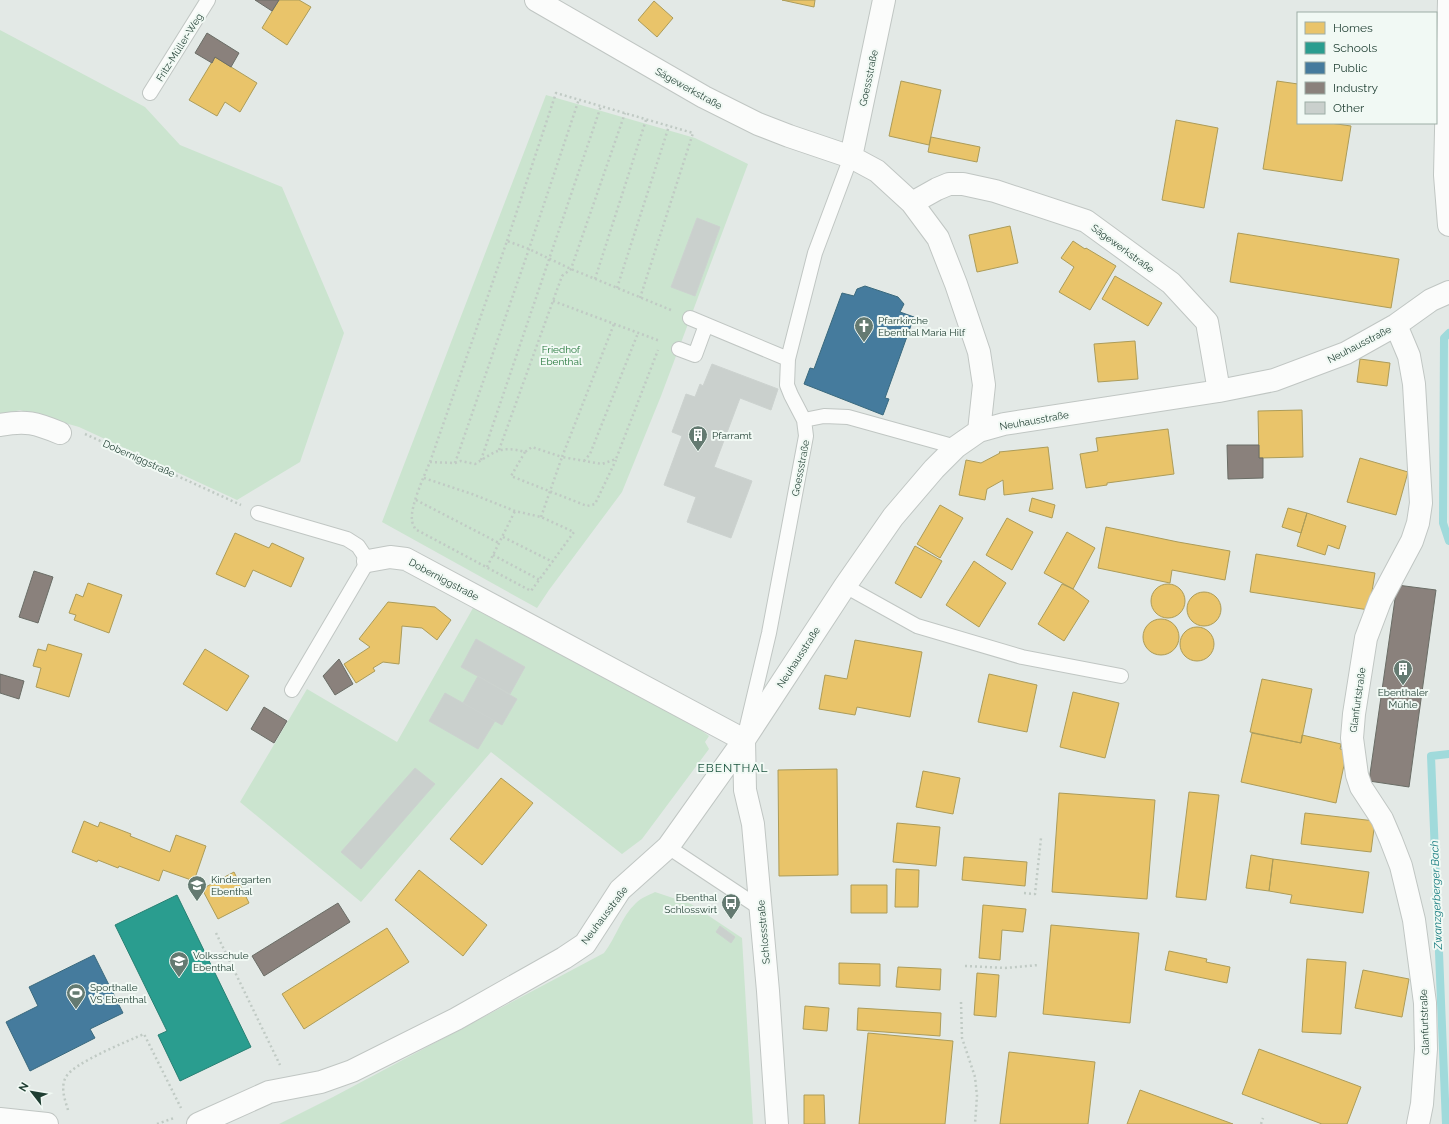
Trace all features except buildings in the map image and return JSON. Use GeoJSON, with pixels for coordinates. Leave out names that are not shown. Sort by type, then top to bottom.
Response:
{"type":"FeatureCollection","features":[{"type":"Feature","properties":{"kind":"street","name":"Sägewerkstraße"},"geometry":{"type":"LineString","coordinates":[[536,0],[704,97],[758,124],[851,157]]}},
{"type":"Feature","properties":{"kind":"street","name":"Goessstraße"},"geometry":{"type":"LineString","coordinates":[[851,157],[884,0]]}},
{"type":"Feature","properties":{"kind":"street"},"geometry":{"type":"LineString","coordinates":[[1449,0],[1445,175],[1449,225]]}},
{"type":"Feature","properties":{"kind":"street"},"geometry":{"type":"LineString","coordinates":[[851,157],[877,171],[912,203],[938,238],[956,284],[979,352],[984,385],[980,431]]}},
{"type":"Feature","properties":{"kind":"street","name":"Sägewerkstraße"},"geometry":{"type":"LineString","coordinates":[[912,203],[937,188],[949,184],[963,184],[995,191],[1086,220],[1172,283],[1207,322],[1219,391]]}},
{"type":"Feature","properties":{"kind":"street","name":"Neuhausstraße"},"geometry":{"type":"LineString","coordinates":[[187,1119],[269,1092],[321,1082],[352,1071],[456,1019],[564,958],[584,944],[620,890],[668,847],[744,740],[845,586],[894,517],[934,469],[956,447],[980,431],[1004,424],[1219,391],[1274,380],[1346,353],[1396,325],[1431,300],[1449,292]]}},
{"type":"Feature","properties":{"kind":"street","name":"Glanfurtstraße"},"geometry":{"type":"LineString","coordinates":[[1396,325],[1409,356],[1414,384],[1421,502],[1418,523],[1412,541],[1380,601],[1366,638],[1354,714],[1352,738],[1357,775],[1361,787],[1382,819],[1391,840],[1401,866],[1414,920],[1425,1003],[1426,1049],[1422,1104],[1418,1124]]}},
{"type":"Feature","properties":{"kind":"street"},"geometry":{"type":"LineString","coordinates":[[0,425],[16,421],[37,423],[60,433]]}},
{"type":"Feature","properties":{"kind":"street","name":"Doberniggstraße"},"geometry":{"type":"LineString","coordinates":[[368,561],[390,557],[406,559],[744,740]]}},
{"type":"Feature","properties":{"kind":"street","name":"Schlossstraße"},"geometry":{"type":"LineString","coordinates":[[744,740],[745,790],[753,824],[768,990],[777,1124]]}},
{"type":"Feature","properties":{"kind":"street"},"geometry":{"type":"LineString","coordinates":[[0,1120],[47,1124]]}},
{"type":"Feature","properties":{"kind":"lane","name":"Fritz-Müller-Weg"},"geometry":{"type":"LineString","coordinates":[[150,93],[208,0]]}},
{"type":"Feature","properties":{"kind":"lane","name":"Goessstraße"},"geometry":{"type":"LineString","coordinates":[[744,740],[771,626],[806,436],[804,420],[791,396],[787,385],[788,359],[815,253],[851,157]]}},
{"type":"Feature","properties":{"kind":"lane"},"geometry":{"type":"LineString","coordinates":[[690,318],[788,359]]}},
{"type":"Feature","properties":{"kind":"lane"},"geometry":{"type":"LineString","coordinates":[[679,349],[695,355],[706,325]]}},
{"type":"Feature","properties":{"kind":"lane"},"geometry":{"type":"LineString","coordinates":[[804,420],[824,416],[848,417],[956,447]]}},
{"type":"Feature","properties":{"kind":"lane"},"geometry":{"type":"LineString","coordinates":[[258,513],[347,539],[358,546],[368,561],[292,690]]}},
{"type":"Feature","properties":{"kind":"lane"},"geometry":{"type":"LineString","coordinates":[[845,586],[917,626],[1022,657],[1121,676]]}},
{"type":"Feature","properties":{"kind":"lane"},"geometry":{"type":"LineString","coordinates":[[668,847],[760,908]]}},
{"type":"Feature","properties":{"kind":"path"},"geometry":{"type":"LineString","coordinates":[[424,478],[472,494],[515,511],[541,517],[574,532],[531,591],[415,529],[412,521],[412,511],[507,241],[556,93],[693,134],[640,298]]}},
{"type":"Feature","properties":{"kind":"path"},"geometry":{"type":"LineString","coordinates":[[455,463],[579,99]]}},
{"type":"Feature","properties":{"kind":"path"},"geometry":{"type":"LineString","coordinates":[[481,460],[550,259],[600,106]]}},
{"type":"Feature","properties":{"kind":"path"},"geometry":{"type":"LineString","coordinates":[[499,450],[562,276],[571,269],[625,113]]}},
{"type":"Feature","properties":{"kind":"path"},"geometry":{"type":"LineString","coordinates":[[595,279],[646,120]]}},
{"type":"Feature","properties":{"kind":"path"},"geometry":{"type":"LineString","coordinates":[[617,288],[668,126]]}},
{"type":"Feature","properties":{"kind":"path"},"geometry":{"type":"LineString","coordinates":[[507,241],[690,318]]}},
{"type":"Feature","properties":{"kind":"path"},"geometry":{"type":"LineString","coordinates":[[553,301],[679,349]]}},
{"type":"Feature","properties":{"kind":"path"},"geometry":{"type":"LineString","coordinates":[[541,517],[562,457],[614,324]]}},
{"type":"Feature","properties":{"kind":"path"},"geometry":{"type":"LineString","coordinates":[[584,461],[590,454],[638,333]]}},
{"type":"Feature","properties":{"kind":"path"},"geometry":{"type":"LineString","coordinates":[[616,459],[602,464],[562,457],[532,447],[525,452],[511,476],[587,506],[595,504],[616,459],[661,342]]}},
{"type":"Feature","properties":{"kind":"path","name":"Doberniggstraße"},"geometry":{"type":"LineString","coordinates":[[60,433],[78,430],[258,513]]}},
{"type":"Feature","properties":{"kind":"path"},"geometry":{"type":"LineString","coordinates":[[430,462],[455,463],[461,461],[475,464],[499,450],[515,450],[525,452]]}},
{"type":"Feature","properties":{"kind":"path"},"geometry":{"type":"LineString","coordinates":[[416,500],[499,543]]}},
{"type":"Feature","properties":{"kind":"path"},"geometry":{"type":"LineString","coordinates":[[487,567],[515,511]]}},
{"type":"Feature","properties":{"kind":"path"},"geometry":{"type":"LineString","coordinates":[[502,537],[553,562]]}},
{"type":"Feature","properties":{"kind":"path"},"geometry":{"type":"LineString","coordinates":[[493,555],[540,580]]}},
{"type":"Feature","properties":{"kind":"path"},"geometry":{"type":"LineString","coordinates":[[1024,893],[1035,894],[1042,838]]}},
{"type":"Feature","properties":{"kind":"path"},"geometry":{"type":"LineString","coordinates":[[216,933],[290,1087]]}},
{"type":"Feature","properties":{"kind":"path"},"geometry":{"type":"LineString","coordinates":[[965,966],[1005,968],[1039,964]]}},
{"type":"Feature","properties":{"kind":"path"},"geometry":{"type":"LineString","coordinates":[[962,1002],[962,1038],[976,1083],[977,1096],[975,1124]]}},
{"type":"Feature","properties":{"kind":"path"},"geometry":{"type":"LineString","coordinates":[[68,1111],[63,1091],[66,1077],[76,1066],[144,1034],[187,1119],[157,1124]]}},
{"type":"Feature","properties":{"kind":"path"},"geometry":{"type":"LineString","coordinates":[[1261,1124],[1263,1118]]}},
{"type":"Feature","properties":{"kind":"green space"},"geometry":{"type":"Polygon","coordinates":[[[0,30],[145,107],[180,145],[282,187],[344,333],[300,462],[237,500],[79,427],[20,410],[0,415],[0,30]]]}},
{"type":"Feature","properties":{"kind":"green space","name":"Friedhof Ebenthal"},"geometry":{"type":"Polygon","coordinates":[[[546,95],[695,138],[748,164],[661,396],[622,492],[537,608],[382,522],[546,95]]]}},
{"type":"Feature","properties":{"kind":"green space"},"geometry":{"type":"Polygon","coordinates":[[[473,608],[698,728],[709,736],[705,742],[709,749],[642,839],[622,854],[491,752],[361,902],[240,802],[307,689],[397,742],[473,608]]]}},
{"type":"Feature","properties":{"kind":"green space"},"geometry":{"type":"Polygon","coordinates":[[[655,892],[691,904],[742,938],[753,1124],[279,1124],[333,1097],[604,953],[622,921],[636,903],[655,892]]]}},
{"type":"Feature","properties":{"kind":"waterway","name":"Zwanzgerberger Bach"},"geometry":{"type":"LineString","coordinates":[[1449,333],[1444,338],[1443,523],[1449,541]]}},
{"type":"Feature","properties":{"kind":"waterway","name":"Zwanzgerberger Bach"},"geometry":{"type":"LineString","coordinates":[[1446,1124],[1431,756],[1449,754]]}},
{"type":"Feature","properties":{"kind":"place","name":"Pfarrkirche Ebenthal Maria Hilf"},"geometry":{"type":"Point","coordinates":[864,343]}},
{"type":"Feature","properties":{"kind":"place","name":"Pfarramt"},"geometry":{"type":"Point","coordinates":[698,452]}},
{"type":"Feature","properties":{"kind":"place","name":"Ebenthaler Mühle"},"geometry":{"type":"Point","coordinates":[1403,686]}},
{"type":"Feature","properties":{"kind":"place","name":"Kindergarten Ebenthal"},"geometry":{"type":"Point","coordinates":[197,902]}},
{"type":"Feature","properties":{"kind":"place","name":"Ebenthal Schlosswirt"},"geometry":{"type":"Point","coordinates":[731,920]}},
{"type":"Feature","properties":{"kind":"place","name":"Volksschule Ebenthal"},"geometry":{"type":"Point","coordinates":[179,978]}},
{"type":"Feature","properties":{"kind":"place","name":"Sporthalle VS Ebenthal"},"geometry":{"type":"Point","coordinates":[76,1010]}},
{"type":"Feature","properties":{"kind":"district","name":"EBENTHAL"},"geometry":{"type":"Point","coordinates":[733,768]}}]}
